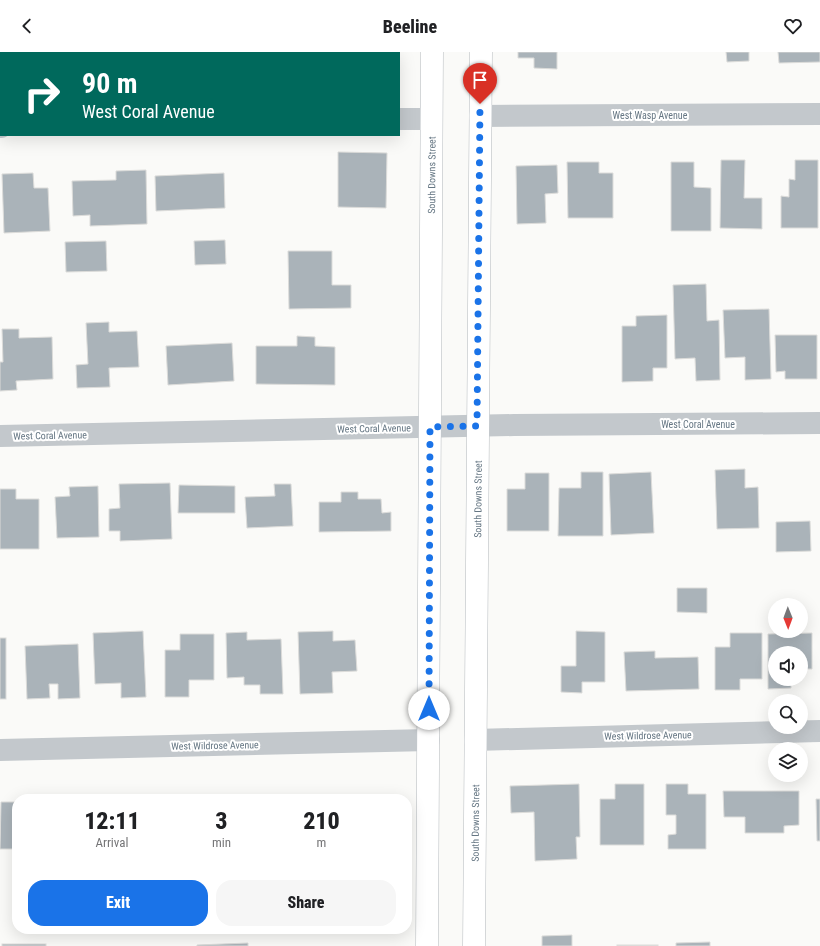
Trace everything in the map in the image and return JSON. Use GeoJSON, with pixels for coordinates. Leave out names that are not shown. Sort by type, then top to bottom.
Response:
{"type":"FeatureCollection","features":[{"type":"Feature","properties":{"kind":"main road","name":"South Downs Street"},"geometry":{"type":"LineString","coordinates":[[426,946],[429,740],[432,52]]}},
{"type":"Feature","properties":{"kind":"main road","name":"South Downs Street"},"geometry":{"type":"LineString","coordinates":[[474,946],[481,52]]}},
{"type":"Feature","properties":{"kind":"street","name":"West Wasp Avenue"},"geometry":{"type":"LineString","coordinates":[[480,116],[820,114]]}},
{"type":"Feature","properties":{"kind":"street"},"geometry":{"type":"LineString","coordinates":[[400,119],[431,119]]}},
{"type":"Feature","properties":{"kind":"street","name":"West Coral Avenue"},"geometry":{"type":"LineString","coordinates":[[0,436],[477,426],[820,423]]}},
{"type":"Feature","properties":{"kind":"street","name":"West Wildrose Avenue"},"geometry":{"type":"LineString","coordinates":[[475,740],[820,731]]}},
{"type":"Feature","properties":{"kind":"street","name":"West Wildrose Avenue"},"geometry":{"type":"LineString","coordinates":[[0,750],[429,740]]}},
{"type":"Feature","properties":{"kind":"building"},"geometry":{"type":"Polygon","coordinates":[[[518,52],[557,52],[557,69],[534,68],[534,58],[518,58],[518,52]]]}},
{"type":"Feature","properties":{"kind":"building"},"geometry":{"type":"Polygon","coordinates":[[[726,52],[749,52],[749,61],[727,62],[726,52]]]}},
{"type":"Feature","properties":{"kind":"building"},"geometry":{"type":"Polygon","coordinates":[[[778,52],[820,52],[820,62],[779,63],[778,52]]]}},
{"type":"Feature","properties":{"kind":"building"},"geometry":{"type":"Polygon","coordinates":[[[338,152],[387,153],[386,208],[338,207],[338,152]]]}},
{"type":"Feature","properties":{"kind":"building"},"geometry":{"type":"Polygon","coordinates":[[[721,160],[745,160],[744,198],[762,198],[762,229],[720,228],[721,160]]]}},
{"type":"Feature","properties":{"kind":"building"},"geometry":{"type":"Polygon","coordinates":[[[795,160],[818,160],[818,228],[781,228],[781,196],[789,197],[789,179],[795,180],[795,160]]]}},
{"type":"Feature","properties":{"kind":"building"},"geometry":{"type":"Polygon","coordinates":[[[567,162],[599,162],[599,173],[613,173],[613,218],[568,218],[567,162]]]}},
{"type":"Feature","properties":{"kind":"building"},"geometry":{"type":"Polygon","coordinates":[[[671,162],[694,162],[694,187],[711,188],[711,231],[671,231],[671,162]]]}},
{"type":"Feature","properties":{"kind":"building"},"geometry":{"type":"Polygon","coordinates":[[[557,165],[558,193],[545,194],[546,223],[517,224],[516,166],[557,165]]]}},
{"type":"Feature","properties":{"kind":"building"},"geometry":{"type":"Polygon","coordinates":[[[146,170],[147,224],[90,226],[90,215],[73,216],[72,181],[116,180],[116,171],[146,170]]]}},
{"type":"Feature","properties":{"kind":"building"},"geometry":{"type":"Polygon","coordinates":[[[33,173],[34,188],[48,188],[50,231],[4,233],[2,174],[33,173]]]}},
{"type":"Feature","properties":{"kind":"building"},"geometry":{"type":"Polygon","coordinates":[[[224,173],[225,208],[156,211],[155,176],[224,173]]]}},
{"type":"Feature","properties":{"kind":"building"},"geometry":{"type":"Polygon","coordinates":[[[225,240],[226,264],[195,265],[194,241],[225,240]]]}},
{"type":"Feature","properties":{"kind":"building"},"geometry":{"type":"Polygon","coordinates":[[[106,241],[107,271],[66,272],[65,242],[106,241]]]}},
{"type":"Feature","properties":{"kind":"building"},"geometry":{"type":"Polygon","coordinates":[[[288,251],[332,251],[332,285],[351,285],[351,308],[289,309],[288,251]]]}},
{"type":"Feature","properties":{"kind":"building"},"geometry":{"type":"Polygon","coordinates":[[[706,284],[707,321],[719,320],[720,380],[696,381],[695,358],[675,359],[673,285],[706,284]]]}},
{"type":"Feature","properties":{"kind":"building"},"geometry":{"type":"Polygon","coordinates":[[[769,309],[771,379],[745,380],[745,357],[725,358],[723,310],[769,309]]]}},
{"type":"Feature","properties":{"kind":"building"},"geometry":{"type":"Polygon","coordinates":[[[667,315],[667,368],[653,368],[653,381],[622,382],[622,326],[636,326],[636,316],[667,315]]]}},
{"type":"Feature","properties":{"kind":"building"},"geometry":{"type":"Polygon","coordinates":[[[109,322],[109,332],[137,331],[139,367],[109,368],[110,387],[77,388],[76,365],[88,364],[86,323],[109,322]]]}},
{"type":"Feature","properties":{"kind":"building"},"geometry":{"type":"Polygon","coordinates":[[[2,329],[19,329],[19,338],[52,337],[53,379],[16,381],[17,390],[0,391],[0,362],[3,362],[2,329]]]}},
{"type":"Feature","properties":{"kind":"building"},"geometry":{"type":"Polygon","coordinates":[[[775,335],[817,335],[817,379],[785,379],[785,371],[776,372],[775,335]]]}},
{"type":"Feature","properties":{"kind":"building"},"geometry":{"type":"Polygon","coordinates":[[[297,336],[315,337],[315,346],[335,347],[335,385],[256,384],[256,346],[297,346],[297,336]]]}},
{"type":"Feature","properties":{"kind":"building"},"geometry":{"type":"Polygon","coordinates":[[[232,343],[234,381],[168,385],[166,346],[232,343]]]}},
{"type":"Feature","properties":{"kind":"building"},"geometry":{"type":"Polygon","coordinates":[[[745,469],[745,488],[758,487],[759,528],[717,529],[715,470],[745,469]]]}},
{"type":"Feature","properties":{"kind":"building"},"geometry":{"type":"Polygon","coordinates":[[[581,472],[603,472],[603,536],[558,536],[559,488],[581,488],[581,472]]]}},
{"type":"Feature","properties":{"kind":"building"},"geometry":{"type":"Polygon","coordinates":[[[651,472],[654,533],[611,535],[609,474],[651,472]]]}},
{"type":"Feature","properties":{"kind":"building"},"geometry":{"type":"Polygon","coordinates":[[[525,473],[549,473],[549,531],[507,531],[507,489],[525,489],[525,473]]]}},
{"type":"Feature","properties":{"kind":"building"},"geometry":{"type":"Polygon","coordinates":[[[170,483],[172,539],[120,541],[120,531],[109,531],[109,509],[120,508],[119,484],[170,483]]]}},
{"type":"Feature","properties":{"kind":"building"},"geometry":{"type":"Polygon","coordinates":[[[274,484],[291,484],[293,526],[247,528],[245,497],[275,496],[274,484]]]}},
{"type":"Feature","properties":{"kind":"building"},"geometry":{"type":"Polygon","coordinates":[[[179,485],[235,486],[235,513],[178,513],[179,485]]]}},
{"type":"Feature","properties":{"kind":"building"},"geometry":{"type":"Polygon","coordinates":[[[98,486],[99,537],[57,538],[55,497],[70,496],[69,487],[98,486]]]}},
{"type":"Feature","properties":{"kind":"building"},"geometry":{"type":"Polygon","coordinates":[[[0,489],[16,489],[16,499],[39,499],[39,549],[0,549],[0,489]]]}},
{"type":"Feature","properties":{"kind":"building"},"geometry":{"type":"Polygon","coordinates":[[[341,492],[358,492],[358,499],[381,499],[382,513],[391,512],[391,531],[319,532],[319,502],[341,502],[341,492]]]}},
{"type":"Feature","properties":{"kind":"building"},"geometry":{"type":"Polygon","coordinates":[[[810,521],[811,551],[776,552],[776,522],[810,521]]]}},
{"type":"Feature","properties":{"kind":"building"},"geometry":{"type":"Polygon","coordinates":[[[677,588],[707,588],[707,613],[677,612],[677,588]]]}},
{"type":"Feature","properties":{"kind":"building"},"geometry":{"type":"Polygon","coordinates":[[[143,631],[146,697],[121,698],[121,683],[95,684],[93,633],[143,631]]]}},
{"type":"Feature","properties":{"kind":"building"},"geometry":{"type":"Polygon","coordinates":[[[333,631],[333,641],[355,640],[357,671],[332,672],[333,693],[300,694],[298,632],[333,631]]]}},
{"type":"Feature","properties":{"kind":"building"},"geometry":{"type":"Polygon","coordinates":[[[576,631],[605,632],[605,682],[582,682],[582,693],[561,692],[561,666],[576,666],[576,631]]]}},
{"type":"Feature","properties":{"kind":"building"},"geometry":{"type":"Polygon","coordinates":[[[247,632],[247,640],[281,639],[283,694],[260,694],[260,685],[244,685],[244,677],[227,678],[226,633],[247,632]]]}},
{"type":"Feature","properties":{"kind":"building"},"geometry":{"type":"Polygon","coordinates":[[[730,633],[762,633],[762,679],[740,679],[740,690],[715,690],[715,647],[730,647],[730,633]]]}},
{"type":"Feature","properties":{"kind":"building"},"geometry":{"type":"Polygon","coordinates":[[[808,633],[812,633],[812,669],[808,669],[808,646],[768,646],[768,638],[808,638],[808,633]]]}},
{"type":"Feature","properties":{"kind":"building"},"geometry":{"type":"Polygon","coordinates":[[[180,634],[214,634],[214,680],[189,680],[189,697],[165,697],[165,650],[180,650],[180,634]]]}},
{"type":"Feature","properties":{"kind":"building"},"geometry":{"type":"Polygon","coordinates":[[[0,638],[6,638],[6,699],[0,699],[0,638]]]}},
{"type":"Feature","properties":{"kind":"building"},"geometry":{"type":"Polygon","coordinates":[[[78,644],[80,698],[58,699],[58,684],[49,684],[50,698],[27,699],[25,646],[78,644]]]}},
{"type":"Feature","properties":{"kind":"building"},"geometry":{"type":"Polygon","coordinates":[[[655,651],[655,658],[698,657],[699,689],[626,691],[624,652],[655,651]]]}},
{"type":"Feature","properties":{"kind":"building"},"geometry":{"type":"Polygon","coordinates":[[[768,686],[791,686],[791,688],[768,689],[768,686]]]}},
{"type":"Feature","properties":{"kind":"building"},"geometry":{"type":"Polygon","coordinates":[[[579,784],[580,837],[576,837],[577,859],[535,861],[534,812],[511,813],[510,786],[579,784]]]}},
{"type":"Feature","properties":{"kind":"building"},"geometry":{"type":"Polygon","coordinates":[[[615,784],[644,784],[644,845],[600,845],[600,799],[615,799],[615,784]]]}},
{"type":"Feature","properties":{"kind":"building"},"geometry":{"type":"Polygon","coordinates":[[[666,784],[688,784],[688,794],[706,794],[706,849],[668,849],[668,835],[676,834],[676,815],[666,815],[666,784]]]}},
{"type":"Feature","properties":{"kind":"building"},"geometry":{"type":"Polygon","coordinates":[[[723,791],[799,791],[799,825],[784,826],[784,833],[745,833],[745,817],[724,817],[723,791]]]}},
{"type":"Feature","properties":{"kind":"building"},"geometry":{"type":"Polygon","coordinates":[[[816,799],[820,799],[820,841],[817,841],[816,799]]]}},
{"type":"Feature","properties":{"kind":"building"},"geometry":{"type":"Polygon","coordinates":[[[1,802],[12,802],[12,849],[0,849],[1,802]]]}},
{"type":"Feature","properties":{"kind":"building"},"geometry":{"type":"Polygon","coordinates":[[[572,935],[572,946],[542,946],[542,936],[572,935]]]}},
{"type":"Feature","properties":{"kind":"building"},"geometry":{"type":"Polygon","coordinates":[[[710,942],[710,946],[676,946],[676,943],[710,942]]]}},
{"type":"Feature","properties":{"kind":"building"},"geometry":{"type":"Polygon","coordinates":[[[248,943],[248,946],[197,946],[197,945],[248,943]]]}},
{"type":"Feature","properties":{"kind":"building"},"geometry":{"type":"Polygon","coordinates":[[[2,944],[46,944],[46,946],[2,946],[2,944]]]}},
{"type":"Feature","properties":{"kind":"building"},"geometry":{"type":"Polygon","coordinates":[[[658,945],[658,946],[617,946],[658,945]]]}},
{"type":"Feature","properties":{"kind":"route"},"geometry":{"type":"LineString","coordinates":[[429,709],[430,427],[477,426],[480,104]]}}]}
